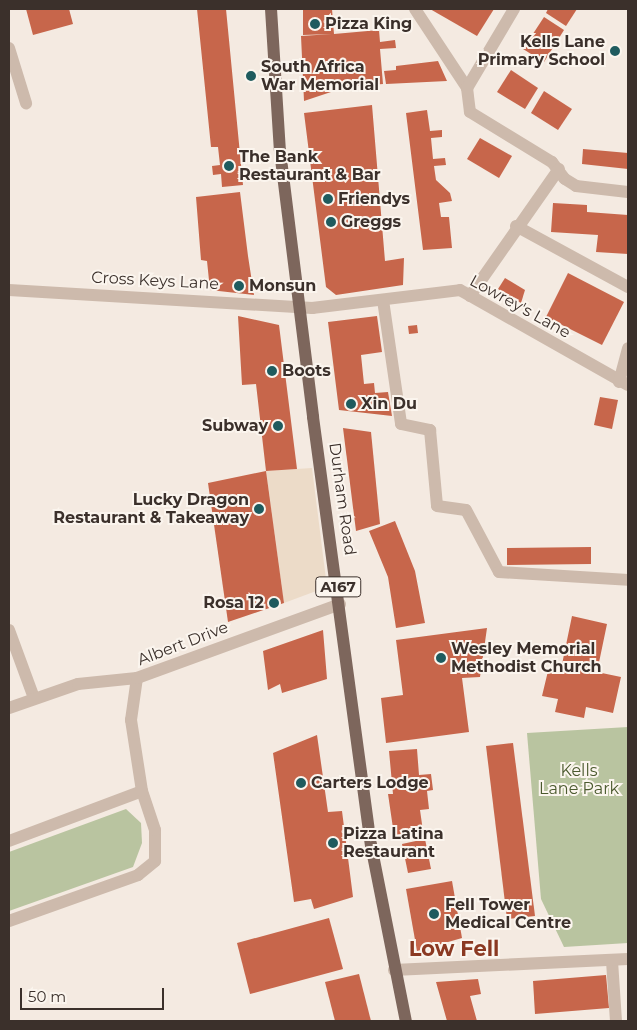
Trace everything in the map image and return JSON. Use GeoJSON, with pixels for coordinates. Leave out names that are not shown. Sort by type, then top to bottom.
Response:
{"type":"FeatureCollection","features":[{"type":"Feature","properties":{"kind":"main road","name":"Durham Road"},"geometry":{"type":"LineString","coordinates":[[271,9],[276,111],[299,306],[371,844],[394,970],[406,1021]]}},
{"type":"Feature","properties":{"kind":"street"},"geometry":{"type":"LineString","coordinates":[[415,9],[467,88],[470,112],[559,169],[576,186],[628,192]]}},
{"type":"Feature","properties":{"kind":"street"},"geometry":{"type":"LineString","coordinates":[[467,88],[514,9]]}},
{"type":"Feature","properties":{"kind":"street"},"geometry":{"type":"LineString","coordinates":[[9,48],[12,72],[26,103]]}},
{"type":"Feature","properties":{"kind":"street"},"geometry":{"type":"LineString","coordinates":[[470,296],[516,226],[559,169]]}},
{"type":"Feature","properties":{"kind":"street"},"geometry":{"type":"LineString","coordinates":[[516,226],[628,287]]}},
{"type":"Feature","properties":{"kind":"street","name":"Cross Keys Lane"},"geometry":{"type":"LineString","coordinates":[[9,290],[299,306]]}},
{"type":"Feature","properties":{"kind":"street","name":"Lowrey's Lane"},"geometry":{"type":"LineString","coordinates":[[299,306],[383,300],[460,290],[624,384]]}},
{"type":"Feature","properties":{"kind":"street"},"geometry":{"type":"LineString","coordinates":[[383,300],[400,424],[430,430],[437,506],[466,510],[499,572],[628,580]]}},
{"type":"Feature","properties":{"kind":"street"},"geometry":{"type":"LineString","coordinates":[[624,384],[628,348]]}},
{"type":"Feature","properties":{"kind":"street","name":"Albert Drive"},"geometry":{"type":"LineString","coordinates":[[9,921],[148,869],[158,849],[142,791],[131,720],[137,678],[340,604]]}},
{"type":"Feature","properties":{"kind":"street"},"geometry":{"type":"LineString","coordinates":[[9,630],[34,698]]}},
{"type":"Feature","properties":{"kind":"street"},"geometry":{"type":"LineString","coordinates":[[9,708],[78,684],[137,678]]}},
{"type":"Feature","properties":{"kind":"street"},"geometry":{"type":"LineString","coordinates":[[9,841],[142,791]]}},
{"type":"Feature","properties":{"kind":"street"},"geometry":{"type":"LineString","coordinates":[[394,970],[628,960]]}},
{"type":"Feature","properties":{"kind":"street"},"geometry":{"type":"LineString","coordinates":[[612,961],[616,1021]]}},
{"type":"Feature","properties":{"kind":"green space","name":"Kells Lane Park"},"geometry":{"type":"Polygon","coordinates":[[[628,727],[628,943],[564,947],[541,899],[527,733],[628,727]]]}},
{"type":"Feature","properties":{"kind":"green space"},"geometry":{"type":"Polygon","coordinates":[[[126,809],[141,823],[142,843],[133,867],[9,911],[9,852],[126,809]]]}},
{"type":"Feature","properties":{"kind":"shaded area"},"geometry":{"type":"Polygon","coordinates":[[[312,468],[327,587],[284,603],[266,471],[312,468]]]}},
{"type":"Feature","properties":{"kind":"building"},"geometry":{"type":"Polygon","coordinates":[[[26,9],[69,9],[73,24],[33,35],[26,9]]]}},
{"type":"Feature","properties":{"kind":"building"},"geometry":{"type":"Polygon","coordinates":[[[197,9],[226,9],[243,185],[222,187],[221,174],[213,175],[212,166],[220,165],[218,147],[211,147],[197,9]]]}},
{"type":"Feature","properties":{"kind":"building"},"geometry":{"type":"Polygon","coordinates":[[[303,9],[332,9],[334,34],[379,30],[380,42],[395,40],[396,48],[380,49],[383,84],[346,87],[304,101],[301,36],[332,34],[303,35],[303,9]]]}},
{"type":"Feature","properties":{"kind":"building"},"geometry":{"type":"Polygon","coordinates":[[[430,9],[494,9],[477,36],[430,9]]]}},
{"type":"Feature","properties":{"kind":"building"},"geometry":{"type":"Polygon","coordinates":[[[548,9],[577,9],[566,26],[546,13],[548,9]]]}},
{"type":"Feature","properties":{"kind":"building"},"geometry":{"type":"Polygon","coordinates":[[[544,17],[564,30],[544,62],[523,49],[544,17]]]}},
{"type":"Feature","properties":{"kind":"building"},"geometry":{"type":"Polygon","coordinates":[[[438,61],[447,81],[386,84],[384,71],[396,70],[396,66],[438,61]]]}},
{"type":"Feature","properties":{"kind":"building"},"geometry":{"type":"Polygon","coordinates":[[[511,70],[538,88],[525,109],[497,92],[511,70]]]}},
{"type":"Feature","properties":{"kind":"building"},"geometry":{"type":"Polygon","coordinates":[[[544,91],[572,109],[558,130],[531,113],[544,91]]]}},
{"type":"Feature","properties":{"kind":"building"},"geometry":{"type":"Polygon","coordinates":[[[372,105],[385,261],[404,258],[403,285],[336,295],[326,287],[304,113],[372,105]]]}},
{"type":"Feature","properties":{"kind":"building"},"geometry":{"type":"Polygon","coordinates":[[[427,110],[430,131],[442,130],[442,137],[431,138],[433,159],[445,158],[446,165],[434,166],[436,180],[450,193],[452,201],[439,203],[441,217],[449,217],[452,248],[423,250],[406,113],[427,110]]]}},
{"type":"Feature","properties":{"kind":"building"},"geometry":{"type":"Polygon","coordinates":[[[480,138],[512,156],[499,178],[467,159],[480,138]]]}},
{"type":"Feature","properties":{"kind":"building"},"geometry":{"type":"Polygon","coordinates":[[[583,149],[628,153],[628,169],[582,164],[583,149]]]}},
{"type":"Feature","properties":{"kind":"building"},"geometry":{"type":"Polygon","coordinates":[[[240,192],[254,295],[210,290],[207,261],[201,260],[196,197],[240,192]]]}},
{"type":"Feature","properties":{"kind":"building"},"geometry":{"type":"Polygon","coordinates":[[[553,203],[587,205],[587,212],[628,215],[628,254],[596,252],[598,235],[551,232],[553,203]]]}},
{"type":"Feature","properties":{"kind":"building"},"geometry":{"type":"Polygon","coordinates":[[[568,273],[624,302],[602,345],[546,317],[568,273]]]}},
{"type":"Feature","properties":{"kind":"building"},"geometry":{"type":"Polygon","coordinates":[[[505,278],[525,290],[521,303],[498,289],[505,278]]]}},
{"type":"Feature","properties":{"kind":"building"},"geometry":{"type":"Polygon","coordinates":[[[238,316],[279,325],[297,469],[266,471],[256,384],[242,385],[238,316]]]}},
{"type":"Feature","properties":{"kind":"building"},"geometry":{"type":"Polygon","coordinates":[[[377,316],[382,352],[361,355],[364,384],[374,383],[375,393],[388,392],[392,416],[339,410],[328,322],[377,316]]]}},
{"type":"Feature","properties":{"kind":"building"},"geometry":{"type":"Polygon","coordinates":[[[417,325],[418,333],[409,334],[408,326],[417,325]]]}},
{"type":"Feature","properties":{"kind":"building"},"geometry":{"type":"Polygon","coordinates":[[[600,397],[618,400],[612,429],[594,425],[600,397]]]}},
{"type":"Feature","properties":{"kind":"building"},"geometry":{"type":"Polygon","coordinates":[[[343,428],[371,432],[380,524],[356,531],[343,428]]]}},
{"type":"Feature","properties":{"kind":"building"},"geometry":{"type":"Polygon","coordinates":[[[266,471],[284,603],[228,622],[208,483],[266,471]]]}},
{"type":"Feature","properties":{"kind":"building"},"geometry":{"type":"Polygon","coordinates":[[[395,521],[415,571],[425,623],[396,628],[388,577],[369,531],[395,521]]]}},
{"type":"Feature","properties":{"kind":"building"},"geometry":{"type":"Polygon","coordinates":[[[591,547],[591,564],[507,565],[507,548],[591,547]]]}},
{"type":"Feature","properties":{"kind":"building"},"geometry":{"type":"Polygon","coordinates":[[[572,616],[607,624],[597,672],[621,677],[613,713],[586,707],[584,718],[555,712],[558,699],[542,696],[548,671],[560,674],[572,616]]]}},
{"type":"Feature","properties":{"kind":"building"},"geometry":{"type":"Polygon","coordinates":[[[487,628],[480,677],[462,678],[469,732],[386,743],[381,698],[403,695],[396,640],[487,628]]]}},
{"type":"Feature","properties":{"kind":"building"},"geometry":{"type":"Polygon","coordinates":[[[323,630],[327,679],[282,693],[280,684],[268,690],[263,651],[323,630]]]}},
{"type":"Feature","properties":{"kind":"building"},"geometry":{"type":"Polygon","coordinates":[[[317,735],[328,812],[342,811],[353,897],[314,909],[311,899],[294,902],[273,753],[317,735]]]}},
{"type":"Feature","properties":{"kind":"building"},"geometry":{"type":"Polygon","coordinates":[[[513,743],[535,916],[507,919],[486,746],[513,743]]]}},
{"type":"Feature","properties":{"kind":"building"},"geometry":{"type":"Polygon","coordinates":[[[417,749],[419,775],[431,774],[433,790],[427,791],[429,809],[420,810],[423,831],[394,835],[388,794],[393,794],[389,751],[417,749]]]}},
{"type":"Feature","properties":{"kind":"building"},"geometry":{"type":"Polygon","coordinates":[[[425,839],[431,869],[408,873],[402,844],[425,839]]]}},
{"type":"Feature","properties":{"kind":"building","name":"Fell Tower Medical Centre"},"geometry":{"type":"Polygon","coordinates":[[[452,881],[462,938],[417,951],[406,889],[452,881]]]}},
{"type":"Feature","properties":{"kind":"building"},"geometry":{"type":"Polygon","coordinates":[[[329,918],[343,969],[250,994],[237,943],[329,918]]]}},
{"type":"Feature","properties":{"kind":"building"},"geometry":{"type":"Polygon","coordinates":[[[359,974],[371,1021],[335,1021],[325,982],[359,974]]]}},
{"type":"Feature","properties":{"kind":"building"},"geometry":{"type":"Polygon","coordinates":[[[606,975],[609,1008],[535,1014],[533,981],[606,975]]]}},
{"type":"Feature","properties":{"kind":"building"},"geometry":{"type":"Polygon","coordinates":[[[478,979],[481,994],[470,996],[477,1021],[447,1021],[436,982],[478,979]]]}},
{"type":"Feature","properties":{"kind":"place","name":"Pizza King"},"geometry":{"type":"Point","coordinates":[315,24]}},
{"type":"Feature","properties":{"kind":"place","name":"Kells Lane Primary School"},"geometry":{"type":"Point","coordinates":[615,51]}},
{"type":"Feature","properties":{"kind":"place","name":"South Africa War Memorial"},"geometry":{"type":"Point","coordinates":[251,76]}},
{"type":"Feature","properties":{"kind":"place","name":"The Bank Restaurant & Bar"},"geometry":{"type":"Point","coordinates":[229,166]}},
{"type":"Feature","properties":{"kind":"place","name":"Friendys"},"geometry":{"type":"Point","coordinates":[328,199]}},
{"type":"Feature","properties":{"kind":"place","name":"Greggs"},"geometry":{"type":"Point","coordinates":[331,222]}},
{"type":"Feature","properties":{"kind":"place","name":"Monsun"},"geometry":{"type":"Point","coordinates":[239,286]}},
{"type":"Feature","properties":{"kind":"place","name":"Boots"},"geometry":{"type":"Point","coordinates":[272,371]}},
{"type":"Feature","properties":{"kind":"place","name":"Xin Du"},"geometry":{"type":"Point","coordinates":[351,404]}},
{"type":"Feature","properties":{"kind":"place","name":"Subway"},"geometry":{"type":"Point","coordinates":[278,426]}},
{"type":"Feature","properties":{"kind":"place","name":"Lucky Dragon Restaurant & Takeaway"},"geometry":{"type":"Point","coordinates":[259,509]}},
{"type":"Feature","properties":{"kind":"place","name":"Rosa 12"},"geometry":{"type":"Point","coordinates":[274,603]}},
{"type":"Feature","properties":{"kind":"place","name":"Wesley Memorial Methodist Church"},"geometry":{"type":"Point","coordinates":[441,658]}},
{"type":"Feature","properties":{"kind":"place","name":"Carters Lodge"},"geometry":{"type":"Point","coordinates":[301,783]}},
{"type":"Feature","properties":{"kind":"place","name":"Pizza Latina Restaurant"},"geometry":{"type":"Point","coordinates":[333,843]}},
{"type":"Feature","properties":{"kind":"place","name":"Fell Tower Medical Centre"},"geometry":{"type":"Point","coordinates":[434,914]}},
{"type":"Feature","properties":{"kind":"district","name":"Low Fell"},"geometry":{"type":"Point","coordinates":[454,949]}}]}
